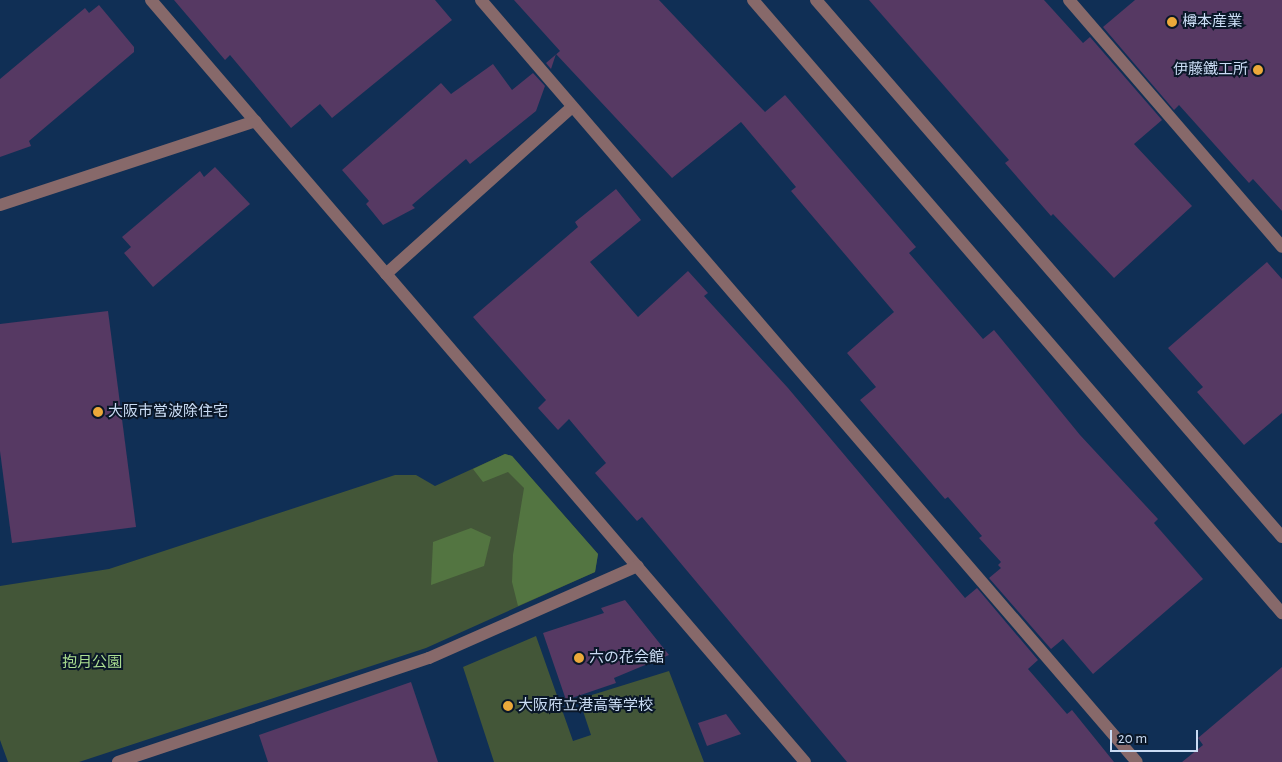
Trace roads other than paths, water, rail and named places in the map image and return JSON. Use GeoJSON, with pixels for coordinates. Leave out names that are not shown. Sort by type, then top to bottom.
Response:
{"type":"FeatureCollection","features":[{"type":"Feature","properties":{"kind":"street"},"geometry":{"type":"LineString","coordinates":[[151,0],[805,762]]}},
{"type":"Feature","properties":{"kind":"street"},"geometry":{"type":"LineString","coordinates":[[480,0],[1137,762]]}},
{"type":"Feature","properties":{"kind":"street"},"geometry":{"type":"LineString","coordinates":[[752,0],[1282,613]]}},
{"type":"Feature","properties":{"kind":"street"},"geometry":{"type":"LineString","coordinates":[[816,0],[1282,537]]}},
{"type":"Feature","properties":{"kind":"street"},"geometry":{"type":"LineString","coordinates":[[1069,0],[1282,247]]}},
{"type":"Feature","properties":{"kind":"street"},"geometry":{"type":"LineString","coordinates":[[386,274],[572,107]]}},
{"type":"Feature","properties":{"kind":"street"},"geometry":{"type":"LineString","coordinates":[[0,206],[256,121]]}},
{"type":"Feature","properties":{"kind":"street"},"geometry":{"type":"LineString","coordinates":[[118,762],[428,658],[638,566]]}},
{"type":"Feature","properties":{"kind":"place","name":"樽本産業"},"geometry":{"type":"Point","coordinates":[1172,22]}},
{"type":"Feature","properties":{"kind":"place","name":"伊藤鐵工所"},"geometry":{"type":"Point","coordinates":[1258,70]}},
{"type":"Feature","properties":{"kind":"place","name":"大阪市営波除住宅"},"geometry":{"type":"Point","coordinates":[98,412]}},
{"type":"Feature","properties":{"kind":"place","name":"六の花会館"},"geometry":{"type":"Point","coordinates":[579,658]}},
{"type":"Feature","properties":{"kind":"place","name":"大阪府立港高等学校"},"geometry":{"type":"Point","coordinates":[508,706]}},
{"type":"Feature","properties":{"kind":"park label","name":"抱月公園"},"geometry":{"type":"Point","coordinates":[92,663]}}]}
